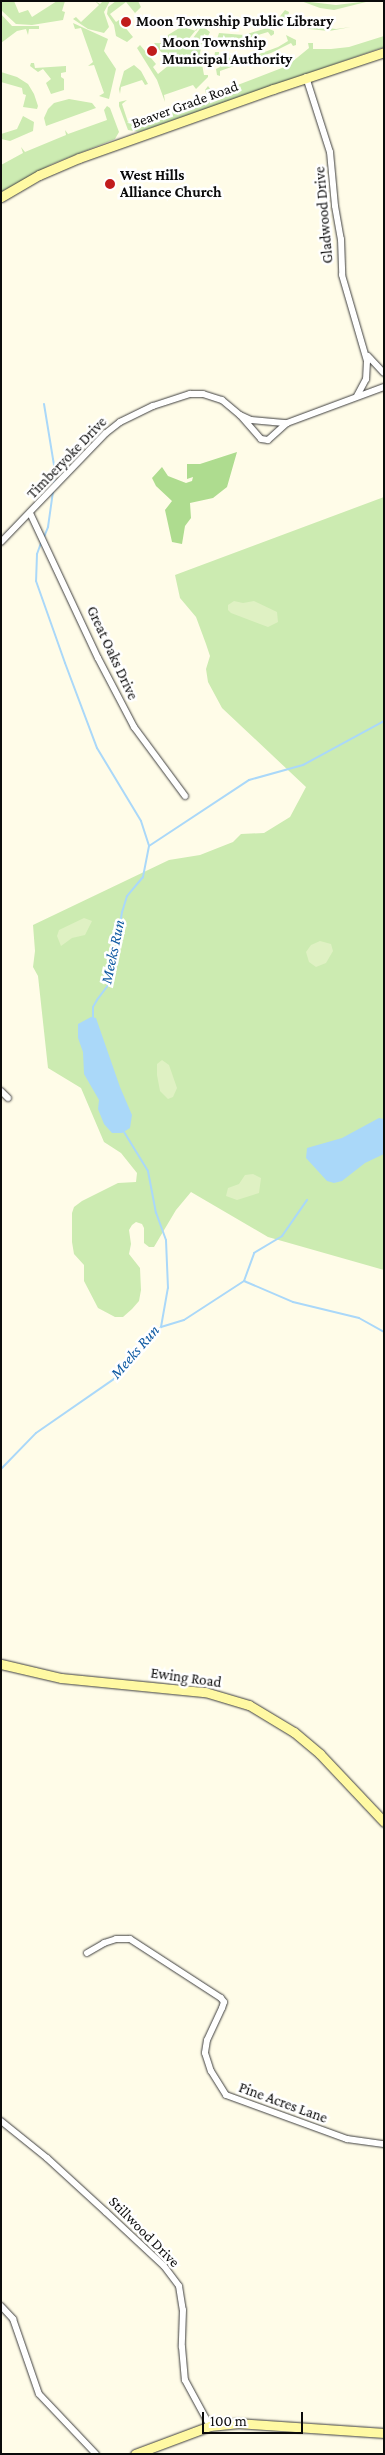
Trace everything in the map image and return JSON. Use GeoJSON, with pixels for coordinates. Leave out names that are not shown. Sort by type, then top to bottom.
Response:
{"type":"FeatureCollection","features":[{"type":"Feature","properties":{"kind":"street","name":"Beaver Grade Road"},"geometry":{"type":"LineString","coordinates":[[1,197],[68,162],[384,52]]}},
{"type":"Feature","properties":{"kind":"street","name":"Gladwood Drive"},"geometry":{"type":"LineString","coordinates":[[306,78],[330,152],[335,206],[341,239],[342,275],[366,352],[366,379],[357,396]]}},
{"type":"Feature","properties":{"kind":"street","name":"Gladwood Drive"},"geometry":{"type":"LineString","coordinates":[[366,352],[384,374]]}},
{"type":"Feature","properties":{"kind":"street","name":"Timberyoke Drive"},"geometry":{"type":"LineString","coordinates":[[1,542],[115,426],[176,397],[197,393],[210,395],[222,400],[240,415],[261,439],[268,440],[287,423],[384,387]]}},
{"type":"Feature","properties":{"kind":"street","name":"Timberyoke Drive"},"geometry":{"type":"LineString","coordinates":[[240,415],[252,420],[287,423]]}},
{"type":"Feature","properties":{"kind":"street","name":"Great Oaks Drive"},"geometry":{"type":"LineString","coordinates":[[30,513],[100,661],[134,727],[185,796]]}},
{"type":"Feature","properties":{"kind":"street"},"geometry":{"type":"LineString","coordinates":[[1,1091],[8,1098]]}},
{"type":"Feature","properties":{"kind":"street","name":"Ewing Road"},"geometry":{"type":"LineString","coordinates":[[1,1664],[61,1678],[205,1692],[249,1706],[294,1732],[320,1754],[384,1822]]}},
{"type":"Feature","properties":{"kind":"street","name":"Pine Acres Lane"},"geometry":{"type":"LineString","coordinates":[[87,1953],[110,1941],[130,1939],[222,1998],[224,2002],[208,2040],[205,2053],[211,2071],[226,2095],[347,2139],[384,2144]]}},
{"type":"Feature","properties":{"kind":"street","name":"Stillwood Drive"},"geometry":{"type":"LineString","coordinates":[[1,2121],[47,2158],[111,2216],[164,2266],[179,2286],[185,2380],[210,2426]]}},
{"type":"Feature","properties":{"kind":"street"},"geometry":{"type":"LineString","coordinates":[[1,2306],[13,2319],[39,2394],[96,2454]]}},
{"type":"Feature","properties":{"kind":"street"},"geometry":{"type":"LineString","coordinates":[[135,2454],[210,2426],[237,2423],[384,2433]]}},
{"type":"Feature","properties":{"kind":"green space"},"geometry":{"type":"Polygon","coordinates":[[[1,1],[14,1],[19,13],[28,10],[32,17],[57,1],[65,1],[62,11],[65,12],[63,20],[32,25],[16,24],[1,10],[1,1]]]}},
{"type":"Feature","properties":{"kind":"green space"},"geometry":{"type":"Polygon","coordinates":[[[95,1],[100,4],[103,1],[110,1],[104,12],[109,27],[104,33],[88,29],[73,19],[76,17],[81,22],[99,5],[95,1]]]}},
{"type":"Feature","properties":{"kind":"green space"},"geometry":{"type":"Polygon","coordinates":[[[116,1],[138,1],[141,7],[135,13],[126,2],[110,14],[116,22],[119,20],[133,37],[127,42],[116,36],[114,25],[107,14],[108,7],[116,1]]]}},
{"type":"Feature","properties":{"kind":"green space"},"geometry":{"type":"Polygon","coordinates":[[[301,1],[336,5],[370,1],[334,10],[320,8],[301,1]]]}},
{"type":"Feature","properties":{"kind":"green space"},"geometry":{"type":"Polygon","coordinates":[[[285,10],[289,12],[288,16],[320,27],[336,29],[351,27],[329,31],[309,29],[283,20],[278,23],[277,20],[285,10]]]}},
{"type":"Feature","properties":{"kind":"green space"},"geometry":{"type":"Polygon","coordinates":[[[1,14],[12,26],[39,26],[39,29],[29,29],[28,35],[26,29],[17,31],[1,43],[1,14]]]}},
{"type":"Feature","properties":{"kind":"green space"},"geometry":{"type":"Polygon","coordinates":[[[181,21],[183,27],[195,31],[187,41],[165,43],[168,35],[181,27],[181,21]]]}},
{"type":"Feature","properties":{"kind":"green space"},"geometry":{"type":"Polygon","coordinates":[[[73,23],[108,39],[104,51],[116,69],[109,99],[99,96],[104,93],[94,65],[88,66],[93,62],[81,28],[75,29],[73,23]]]}},
{"type":"Feature","properties":{"kind":"green space"},"geometry":{"type":"Polygon","coordinates":[[[202,26],[210,32],[208,36],[204,34],[200,53],[204,75],[208,75],[208,77],[196,89],[193,85],[164,95],[165,102],[157,80],[137,48],[140,45],[156,64],[153,67],[158,74],[174,61],[169,54],[165,57],[154,43],[185,44],[193,38],[202,26]]]}},
{"type":"Feature","properties":{"kind":"green space"},"geometry":{"type":"Polygon","coordinates":[[[267,28],[274,31],[274,34],[271,36],[268,32],[245,39],[221,38],[219,43],[216,42],[219,33],[244,35],[267,28]]]}},
{"type":"Feature","properties":{"kind":"green space"},"geometry":{"type":"Polygon","coordinates":[[[286,35],[296,40],[296,45],[293,46],[291,43],[271,53],[220,71],[220,76],[217,75],[216,69],[220,67],[219,60],[214,58],[215,52],[219,52],[219,57],[246,59],[278,47],[288,41],[286,35]]]}},
{"type":"Feature","properties":{"kind":"green space"},"geometry":{"type":"Polygon","coordinates":[[[384,36],[384,47],[139,132],[128,130],[119,106],[119,102],[127,100],[122,104],[128,122],[133,121],[135,125],[208,99],[205,90],[208,86],[214,94],[287,66],[309,48],[308,43],[313,43],[313,49],[331,49],[349,47],[384,36]]]}},
{"type":"Feature","properties":{"kind":"green space"},"geometry":{"type":"Polygon","coordinates":[[[31,63],[34,63],[35,68],[66,66],[66,72],[61,73],[61,77],[64,79],[64,90],[51,94],[46,83],[51,79],[43,69],[38,72],[30,66],[31,63]]]}},
{"type":"Feature","properties":{"kind":"green space"},"geometry":{"type":"Polygon","coordinates":[[[134,65],[141,71],[148,84],[145,85],[142,80],[121,87],[120,94],[119,89],[124,71],[134,65]]]}},
{"type":"Feature","properties":{"kind":"green space"},"geometry":{"type":"Polygon","coordinates":[[[1,72],[17,77],[28,84],[34,94],[38,106],[37,109],[23,107],[26,95],[23,94],[22,88],[1,82],[1,72]]]}},
{"type":"Feature","properties":{"kind":"green space"},"geometry":{"type":"Polygon","coordinates":[[[69,99],[92,103],[96,108],[46,126],[44,118],[48,109],[54,103],[69,99]]]}},
{"type":"Feature","properties":{"kind":"green space"},"geometry":{"type":"Polygon","coordinates":[[[107,106],[110,108],[119,132],[115,139],[52,164],[1,192],[1,165],[23,153],[21,147],[25,152],[66,135],[65,130],[68,134],[107,120],[104,110],[107,106]]]}},
{"type":"Feature","properties":{"kind":"green space"},"geometry":{"type":"Polygon","coordinates":[[[23,116],[34,122],[33,131],[10,141],[1,139],[1,134],[17,129],[23,116]]]}},
{"type":"Feature","properties":{"kind":"green space"},"geometry":{"type":"Polygon","coordinates":[[[237,452],[227,487],[213,498],[190,503],[191,518],[185,526],[182,544],[172,542],[165,510],[172,501],[156,486],[152,478],[162,467],[168,476],[186,483],[192,481],[193,477],[187,479],[187,464],[200,464],[237,452]]]}},
{"type":"Feature","properties":{"kind":"green space"},"geometry":{"type":"Polygon","coordinates":[[[384,497],[384,1270],[268,1237],[191,1192],[176,1210],[154,1247],[149,1247],[144,1243],[144,1228],[142,1224],[136,1222],[132,1225],[129,1230],[131,1244],[129,1254],[140,1268],[141,1290],[139,1301],[123,1317],[115,1317],[98,1308],[84,1281],[84,1265],[74,1254],[72,1213],[74,1207],[82,1201],[118,1183],[136,1182],[137,1173],[121,1153],[104,1142],[81,1088],[48,1068],[38,976],[33,967],[35,951],[33,925],[169,860],[200,855],[233,842],[241,834],[264,833],[290,817],[306,787],[222,708],[208,682],[206,669],[210,656],[206,644],[196,617],[180,598],[175,575],[384,497]]]}},
{"type":"Feature","properties":{"kind":"green space"},"geometry":{"type":"Polygon","coordinates":[[[234,601],[243,603],[254,601],[277,612],[278,622],[268,627],[231,613],[228,610],[228,605],[234,601]]]}},
{"type":"Feature","properties":{"kind":"green space"},"geometry":{"type":"Polygon","coordinates":[[[84,918],[92,921],[85,935],[72,938],[61,946],[57,936],[59,930],[84,918]]]}},
{"type":"Feature","properties":{"kind":"green space"},"geometry":{"type":"Polygon","coordinates":[[[320,941],[331,944],[333,951],[326,963],[316,967],[309,962],[306,952],[311,945],[320,941]]]}},
{"type":"Feature","properties":{"kind":"green space"},"geometry":{"type":"Polygon","coordinates":[[[162,1060],[169,1065],[177,1088],[173,1097],[168,1099],[160,1091],[157,1075],[157,1064],[162,1060]]]}},
{"type":"Feature","properties":{"kind":"green space"},"geometry":{"type":"Polygon","coordinates":[[[253,1174],[261,1178],[259,1193],[237,1200],[226,1196],[228,1188],[239,1184],[245,1175],[253,1174]]]}},
{"type":"Feature","properties":{"kind":"water"},"geometry":{"type":"Polygon","coordinates":[[[91,1017],[96,1018],[120,1087],[132,1115],[130,1128],[122,1133],[112,1133],[104,1124],[98,1109],[99,1100],[84,1074],[83,1052],[78,1038],[78,1024],[91,1017]]]}},
{"type":"Feature","properties":{"kind":"water"},"geometry":{"type":"Polygon","coordinates":[[[379,1118],[384,1119],[384,1154],[365,1163],[342,1181],[334,1183],[327,1181],[306,1158],[307,1148],[342,1138],[379,1118]]]}},
{"type":"Feature","properties":{"kind":"waterway","name":"Meeks Run"},"geometry":{"type":"LineString","coordinates":[[44,404],[55,471],[54,483]]}},
{"type":"Feature","properties":{"kind":"waterway","name":"Meeks Run"},"geometry":{"type":"LineString","coordinates":[[44,537],[48,527],[53,490]]}},
{"type":"Feature","properties":{"kind":"waterway","name":"Meeks Run"},"geometry":{"type":"LineString","coordinates":[[41,543],[37,554],[36,581],[65,663],[97,748],[141,821],[149,846],[143,877],[127,896],[122,912],[113,969],[108,977],[109,984],[93,1007],[93,1019]]}},
{"type":"Feature","properties":{"kind":"waterway"},"geometry":{"type":"LineString","coordinates":[[149,846],[249,780],[303,765],[384,721]]}},
{"type":"Feature","properties":{"kind":"waterway","name":"Meeks Run"},"geometry":{"type":"LineString","coordinates":[[1,1469],[36,1433],[114,1379],[161,1327],[168,1288],[166,1240],[156,1213],[148,1171],[124,1132]]}},
{"type":"Feature","properties":{"kind":"waterway"},"geometry":{"type":"LineString","coordinates":[[161,1327],[184,1320],[244,1281],[254,1253],[282,1236],[307,1200]]}},
{"type":"Feature","properties":{"kind":"waterway"},"geometry":{"type":"LineString","coordinates":[[244,1281],[293,1302],[359,1318],[384,1332]]}},
{"type":"Feature","properties":{"kind":"place","name":"Moon Township Public Library"},"geometry":{"type":"Point","coordinates":[126,22]}},
{"type":"Feature","properties":{"kind":"place","name":"Moon Township Municipal Authority"},"geometry":{"type":"Point","coordinates":[152,51]}},
{"type":"Feature","properties":{"kind":"place","name":"West Hills Alliance Church"},"geometry":{"type":"Point","coordinates":[110,184]}}]}
